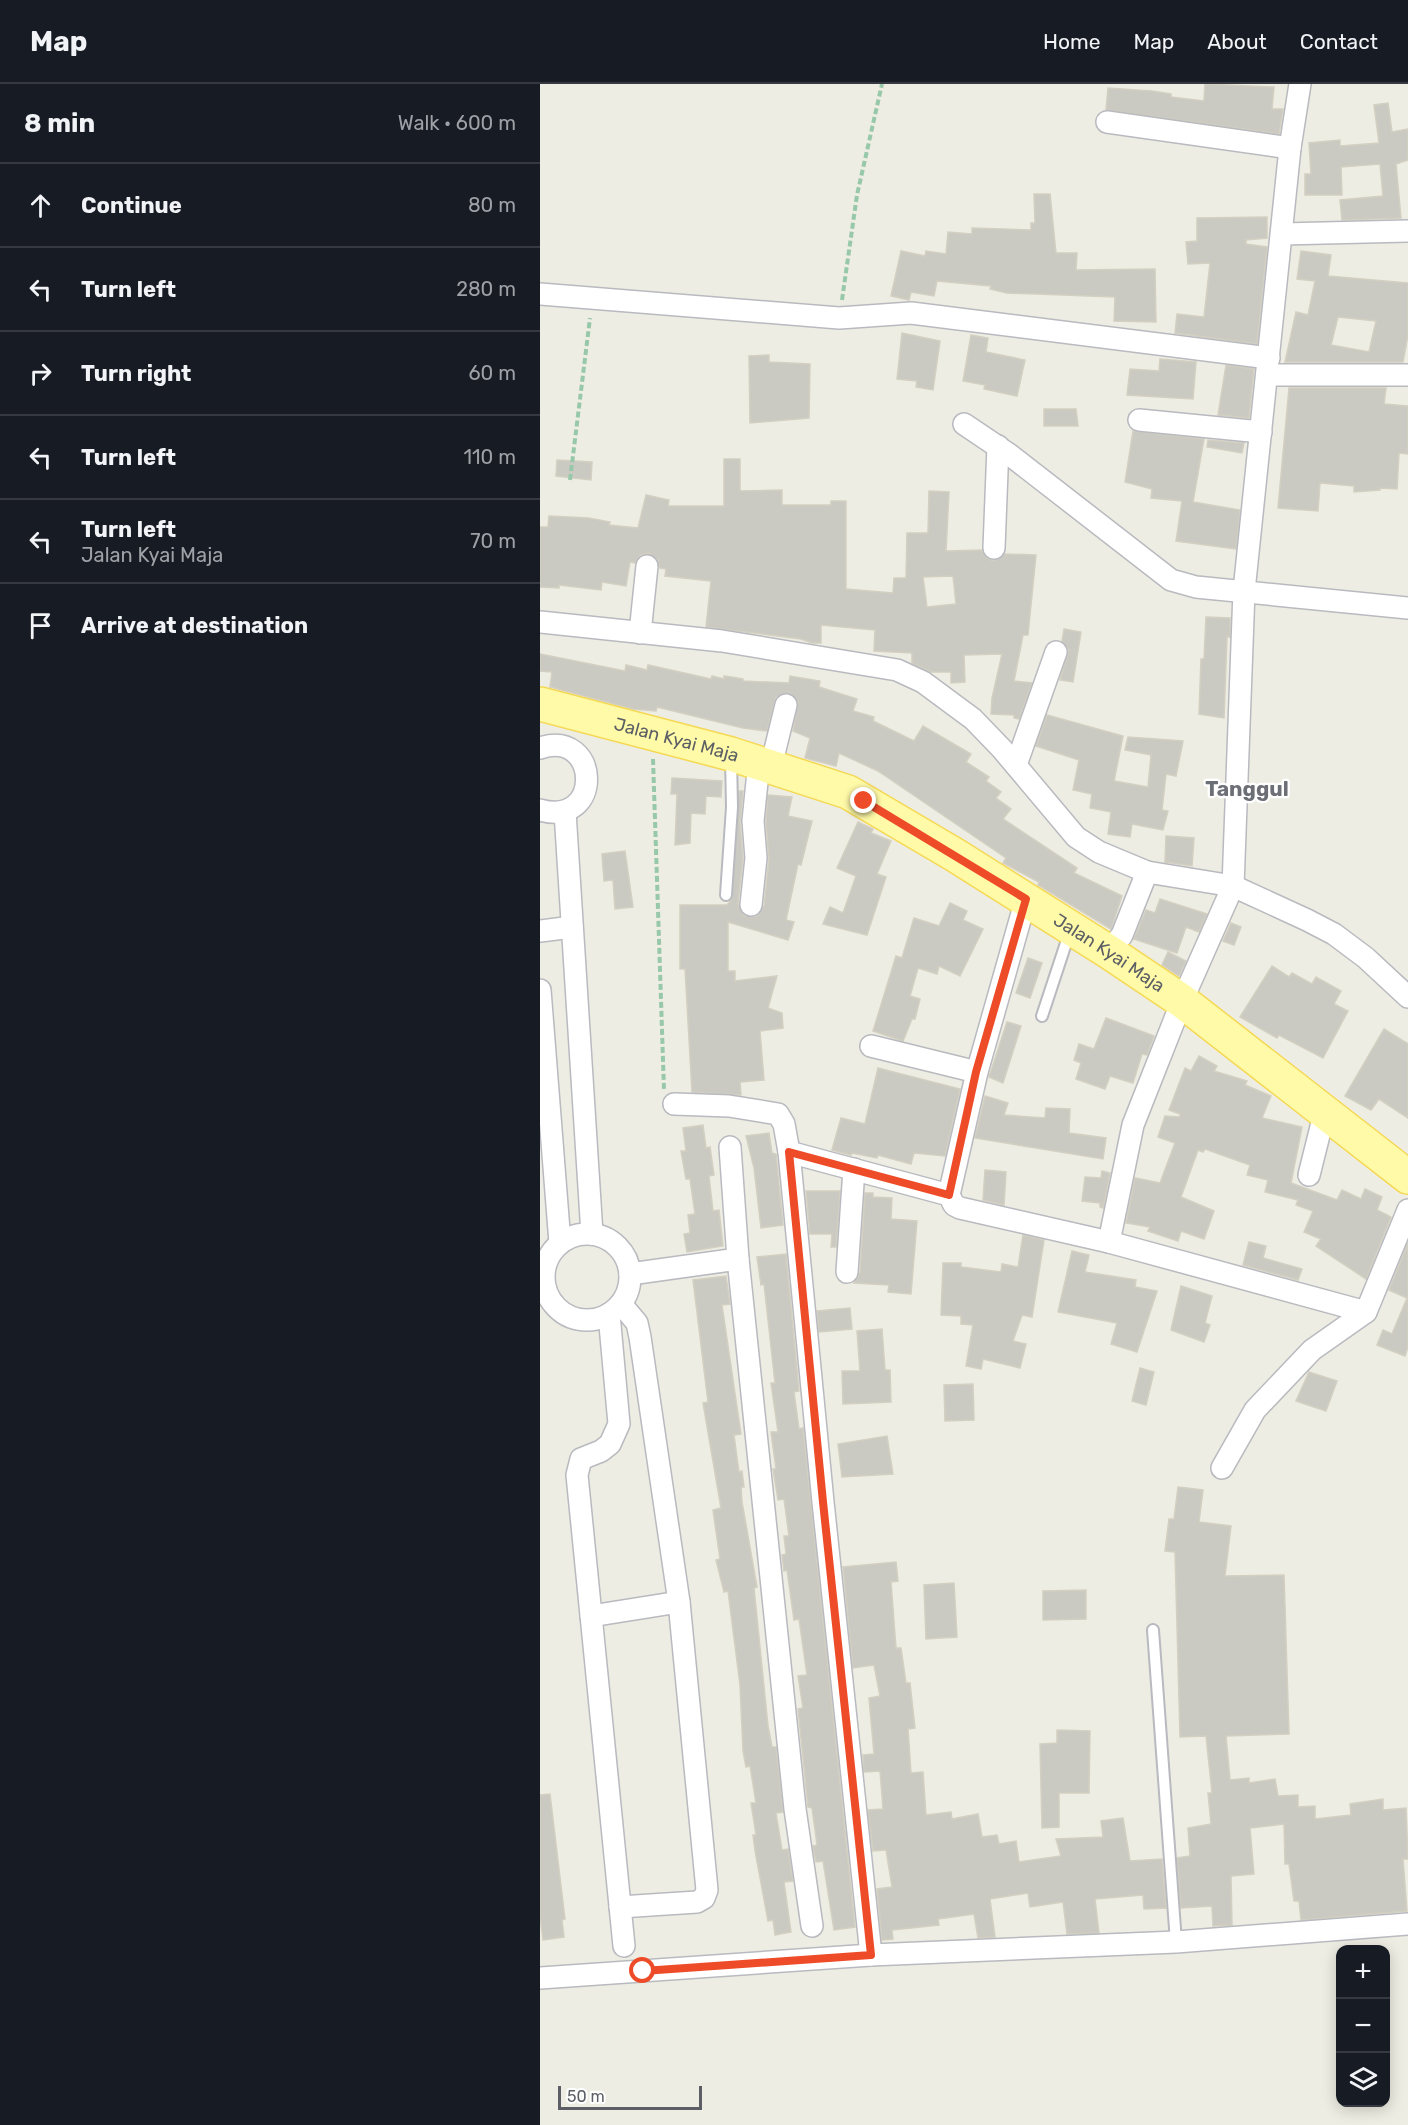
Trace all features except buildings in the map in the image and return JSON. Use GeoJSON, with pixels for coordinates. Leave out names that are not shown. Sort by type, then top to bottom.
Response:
{"type":"FeatureCollection","features":[{"type":"Feature","properties":{"kind":"main road","name":"Jalan Kyai Maja"},"geometry":{"type":"LineString","coordinates":[[540,704],[754,760],[848,792],[1026,899],[1182,1001],[1408,1178]]}},
{"type":"Feature","properties":{"kind":"street"},"geometry":{"type":"LineString","coordinates":[[1109,1242],[1133,1125],[1182,1001],[1227,900],[1244,591],[1290,148],[1300,84]]}},
{"type":"Feature","properties":{"kind":"street"},"geometry":{"type":"LineString","coordinates":[[1107,122],[1290,148]]}},
{"type":"Feature","properties":{"kind":"street"},"geometry":{"type":"LineString","coordinates":[[1282,234],[1408,231]]}},
{"type":"Feature","properties":{"kind":"street"},"geometry":{"type":"LineString","coordinates":[[540,294],[839,318],[911,313],[1269,366],[1408,375]]}},
{"type":"Feature","properties":{"kind":"street"},"geometry":{"type":"LineString","coordinates":[[1139,420],[1261,432]]}},
{"type":"Feature","properties":{"kind":"street"},"geometry":{"type":"LineString","coordinates":[[964,424],[998,446],[1172,580],[1196,587],[1408,608]]}},
{"type":"Feature","properties":{"kind":"street"},"geometry":{"type":"LineString","coordinates":[[994,548],[998,446]]}},
{"type":"Feature","properties":{"kind":"street"},"geometry":{"type":"LineString","coordinates":[[640,633],[647,566]]}},
{"type":"Feature","properties":{"kind":"street"},"geometry":{"type":"LineString","coordinates":[[540,622],[722,641],[897,670],[923,682],[973,719],[1016,765],[1076,837],[1143,882],[1227,900],[1334,934],[1366,958],[1408,997]]}},
{"type":"Feature","properties":{"kind":"street"},"geometry":{"type":"LineString","coordinates":[[1016,765],[1056,652]]}},
{"type":"Feature","properties":{"kind":"street"},"geometry":{"type":"LineString","coordinates":[[751,905],[756,858],[753,820],[754,760],[786,705]]}},
{"type":"Feature","properties":{"kind":"street"},"geometry":{"type":"LineString","coordinates":[[540,810],[551,813],[564,812],[576,805],[584,795],[588,783],[587,770],[576,754],[549,747],[577,713]]}},
{"type":"Feature","properties":{"kind":"street"},"geometry":{"type":"LineString","coordinates":[[564,812],[592,1234]]}},
{"type":"Feature","properties":{"kind":"street"},"geometry":{"type":"LineString","coordinates":[[1109,952],[1122,934],[1143,882]]}},
{"type":"Feature","properties":{"kind":"street"},"geometry":{"type":"LineString","coordinates":[[1026,899],[976,1072],[949,1195],[954,1205],[1109,1242],[1366,1312]]}},
{"type":"Feature","properties":{"kind":"street"},"geometry":{"type":"LineString","coordinates":[[540,931],[572,927]]}},
{"type":"Feature","properties":{"kind":"street"},"geometry":{"type":"LineString","coordinates":[[540,990],[546,1154],[560,1243]]}},
{"type":"Feature","properties":{"kind":"street"},"geometry":{"type":"LineString","coordinates":[[871,1046],[976,1072]]}},
{"type":"Feature","properties":{"kind":"street"},"geometry":{"type":"LineString","coordinates":[[674,1104],[729,1106],[778,1114],[784,1124],[789,1152],[824,1514],[871,1955]]}},
{"type":"Feature","properties":{"kind":"street"},"geometry":{"type":"LineString","coordinates":[[1309,1175],[1325,1111]]}},
{"type":"Feature","properties":{"kind":"street"},"geometry":{"type":"LineString","coordinates":[[730,1146],[738,1259],[794,1797],[812,1926]]}},
{"type":"Feature","properties":{"kind":"street"},"geometry":{"type":"LineString","coordinates":[[789,1152],[949,1195]]}},
{"type":"Feature","properties":{"kind":"street"},"geometry":{"type":"LineString","coordinates":[[847,1272],[854,1169]]}},
{"type":"Feature","properties":{"kind":"street"},"geometry":{"type":"LineString","coordinates":[[1222,1468],[1255,1410],[1312,1350],[1366,1312],[1408,1210]]}},
{"type":"Feature","properties":{"kind":"street"},"geometry":{"type":"LineString","coordinates":[[592,1234],[606,1238],[618,1247],[627,1259],[630,1274],[628,1290],[615,1309],[594,1320],[577,1320],[563,1313],[551,1302],[543,1280],[549,1256],[560,1243],[575,1235],[592,1234]]}},
{"type":"Feature","properties":{"kind":"street"},"geometry":{"type":"LineString","coordinates":[[630,1274],[738,1259]]}},
{"type":"Feature","properties":{"kind":"street"},"geometry":{"type":"LineString","coordinates":[[615,1309],[633,1316],[640,1337],[679,1602],[707,1890],[704,1898],[698,1902],[620,1907]]}},
{"type":"Feature","properties":{"kind":"street"},"geometry":{"type":"LineString","coordinates":[[615,1309],[619,1424],[610,1444],[601,1452],[581,1459],[577,1466],[624,1946]]}},
{"type":"Feature","properties":{"kind":"street"},"geometry":{"type":"LineString","coordinates":[[540,1315],[563,1313]]}},
{"type":"Feature","properties":{"kind":"street"},"geometry":{"type":"LineString","coordinates":[[591,1616],[679,1602]]}},
{"type":"Feature","properties":{"kind":"street"},"geometry":{"type":"LineString","coordinates":[[540,1978],[871,1955],[1176,1942],[1408,1924]]}},
{"type":"Feature","properties":{"kind":"lane"},"geometry":{"type":"LineString","coordinates":[[726,895],[732,807],[754,760]]}},
{"type":"Feature","properties":{"kind":"lane"},"geometry":{"type":"LineString","coordinates":[[1042,1016],[1071,928]]}},
{"type":"Feature","properties":{"kind":"lane"},"geometry":{"type":"LineString","coordinates":[[1153,1630],[1176,1942]]}},
{"type":"Feature","properties":{"kind":"path"},"geometry":{"type":"LineString","coordinates":[[839,318],[857,195],[882,84]]}},
{"type":"Feature","properties":{"kind":"path"},"geometry":{"type":"LineString","coordinates":[[570,480],[592,299]]}},
{"type":"Feature","properties":{"kind":"path"},"geometry":{"type":"LineString","coordinates":[[652,733],[665,1097],[674,1104]]}},
{"type":"Feature","properties":{"kind":"district","name":"Tanggul"},"geometry":{"type":"Point","coordinates":[1247,788]}},
{"type":"Feature","properties":{"kind":"route"},"geometry":{"type":"LineString","coordinates":[[643,1971],[871,1955],[789,1152],[949,1195],[976,1072],[1026,899],[864,801]]}}]}
